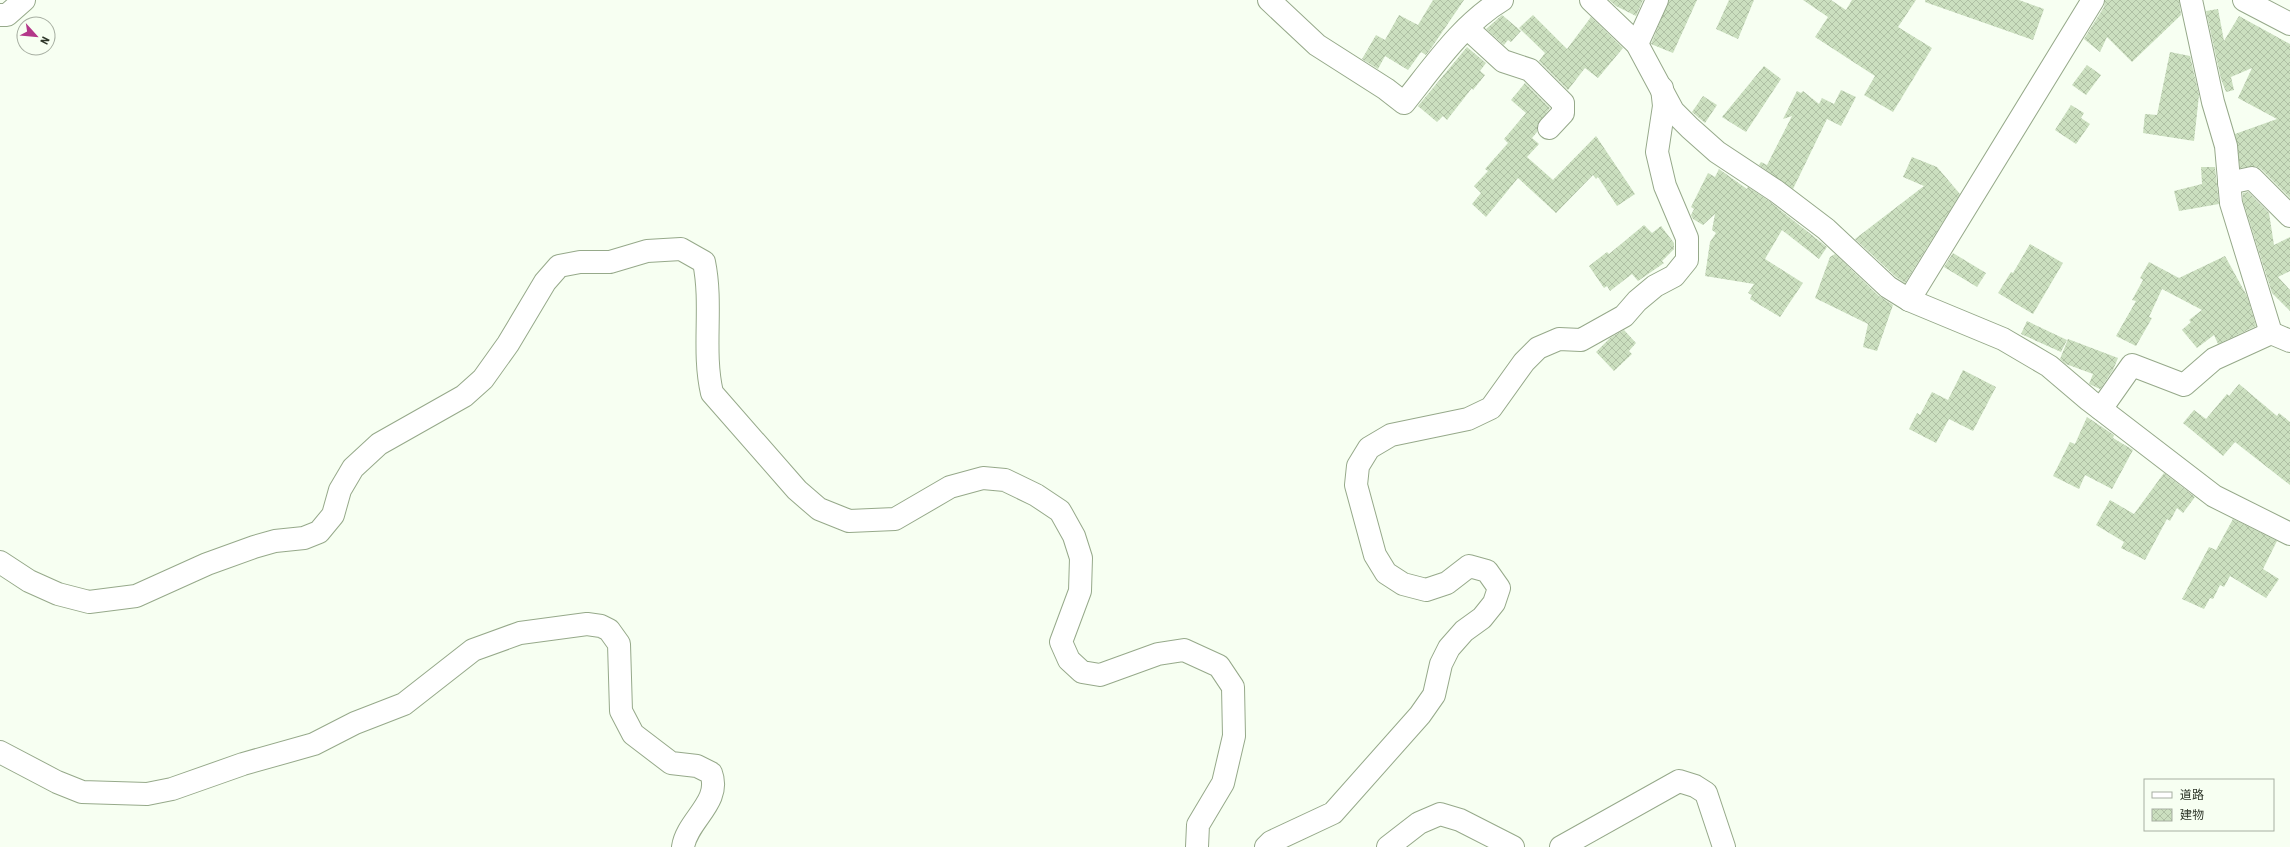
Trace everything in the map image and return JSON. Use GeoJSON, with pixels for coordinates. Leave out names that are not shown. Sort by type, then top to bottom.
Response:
{"type":"FeatureCollection","features":[{"type":"Feature","properties":{"kind":"street"},"geometry":{"type":"LineString","coordinates":[[0,15],[7,15],[24,0]]}},
{"type":"Feature","properties":{"kind":"street"},"geometry":{"type":"LineString","coordinates":[[1269,0],[1317,45],[1386,89],[1404,103],[1467,28],[1488,8],[1502,0]]}},
{"type":"Feature","properties":{"kind":"street"},"geometry":{"type":"LineString","coordinates":[[1591,0],[1637,44],[1673,111],[1690,128],[1717,152],[1776,191],[1826,229],[1888,287],[1909,300],[2003,339],[2049,366],[2100,409],[2214,496],[2290,534]]}},
{"type":"Feature","properties":{"kind":"street"},"geometry":{"type":"LineString","coordinates":[[1637,44],[1657,0]]}},
{"type":"Feature","properties":{"kind":"street"},"geometry":{"type":"LineString","coordinates":[[1909,300],[2093,0]]}},
{"type":"Feature","properties":{"kind":"street"},"geometry":{"type":"LineString","coordinates":[[2100,409],[2132,365],[2184,385],[2214,359],[2281,337],[2231,203],[2226,146],[2213,102],[2191,0]]}},
{"type":"Feature","properties":{"kind":"street"},"geometry":{"type":"LineString","coordinates":[[2244,0],[2290,24]]}},
{"type":"Feature","properties":{"kind":"street"},"geometry":{"type":"LineString","coordinates":[[1467,28],[1502,61],[1530,70],[1563,103],[1563,112],[1549,128]]}},
{"type":"Feature","properties":{"kind":"street"},"geometry":{"type":"LineString","coordinates":[[1266,847],[1271,842],[1333,813],[1420,715],[1434,695],[1441,664],[1448,648],[1464,631],[1482,618],[1494,603],[1499,588],[1487,571],[1469,566],[1447,583],[1426,590],[1403,584],[1386,573],[1375,555],[1356,485],[1358,466],[1369,448],[1390,435],[1468,419],[1491,408],[1524,362],[1538,348],[1559,339],[1581,340],[1624,316],[1637,301],[1655,286],[1674,276],[1687,260],[1687,238],[1665,186],[1657,152],[1664,106],[1662,88]]}},
{"type":"Feature","properties":{"kind":"street"},"geometry":{"type":"LineString","coordinates":[[2229,183],[2252,178],[2290,216]]}},
{"type":"Feature","properties":{"kind":"street"},"geometry":{"type":"LineString","coordinates":[[0,562],[29,581],[58,594],[89,602],[136,596],[207,564],[248,549],[275,541],[304,538],[319,532],[333,515],[340,490],[353,468],[379,444],[464,396],[483,379],[508,344],[545,282],[559,266],[580,262],[610,262],[647,251],[681,249],[704,262],[709,286],[707,373],[712,393],[797,490],[819,509],[849,521],[895,519],[950,487],[983,478],[1005,480],[1036,495],[1060,511],[1074,536],[1081,558],[1080,591],[1061,642],[1069,660],[1082,672],[1100,675],[1158,654],[1184,650],[1218,666],[1233,686],[1234,736],[1223,783],[1198,825],[1197,847]]}},
{"type":"Feature","properties":{"kind":"street"},"geometry":{"type":"LineString","coordinates":[[0,752],[57,782],[82,792],[147,794],[172,789],[243,764],[314,744],[355,723],[404,704],[473,650],[520,633],[586,624],[601,626],[609,630],[619,644],[621,711],[633,734],[671,763],[697,766],[711,773],[715,784],[711,798],[685,837],[683,847]]}},
{"type":"Feature","properties":{"kind":"street"},"geometry":{"type":"LineString","coordinates":[[1561,847],[1679,781],[1695,786],[1706,793],[1724,847]]}},
{"type":"Feature","properties":{"kind":"street"},"geometry":{"type":"LineString","coordinates":[[1388,847],[1420,823],[1440,814],[1460,820],[1513,847]]}},
{"type":"Feature","properties":{"kind":"building"},"geometry":{"type":"Polygon","coordinates":[[[1433,0],[1464,0],[1426,55],[1421,52],[1408,70],[1385,56],[1378,69],[1362,59],[1376,35],[1385,40],[1399,15],[1418,25],[1433,0]]]}},
{"type":"Feature","properties":{"kind":"building"},"geometry":{"type":"Polygon","coordinates":[[[1609,0],[1643,0],[1636,16],[1616,6],[1609,0]]]}},
{"type":"Feature","properties":{"kind":"building"},"geometry":{"type":"Polygon","coordinates":[[[1669,0],[1697,0],[1673,53],[1651,44],[1669,0]]]}},
{"type":"Feature","properties":{"kind":"building"},"geometry":{"type":"Polygon","coordinates":[[[1729,0],[1754,0],[1738,39],[1716,29],[1729,0]]]}},
{"type":"Feature","properties":{"kind":"building"},"geometry":{"type":"Polygon","coordinates":[[[1803,0],[1831,0],[1846,10],[1852,0],[1916,0],[1898,27],[1932,48],[1893,112],[1864,95],[1875,76],[1815,37],[1828,17],[1803,0]]]}},
{"type":"Feature","properties":{"kind":"building"},"geometry":{"type":"Polygon","coordinates":[[[1925,0],[2019,0],[2044,9],[2033,40],[1925,2],[1925,0]]]}},
{"type":"Feature","properties":{"kind":"building"},"geometry":{"type":"Polygon","coordinates":[[[2105,0],[2179,0],[2181,15],[2132,62],[2107,37],[2100,52],[2084,39],[2104,7],[2105,0]]]}},
{"type":"Feature","properties":{"kind":"building"},"geometry":{"type":"Polygon","coordinates":[[[2218,9],[2224,41],[2239,16],[2290,44],[2290,198],[2261,169],[2255,166],[2240,168],[2235,134],[2277,119],[2238,98],[2252,68],[2231,77],[2234,90],[2226,92],[2221,79],[2206,11],[2218,9]]]}},
{"type":"Feature","properties":{"kind":"building"},"geometry":{"type":"Polygon","coordinates":[[[1502,15],[1521,31],[1511,42],[1508,40],[1504,45],[1486,29],[1502,15]]]}},
{"type":"Feature","properties":{"kind":"building"},"geometry":{"type":"Polygon","coordinates":[[[1533,15],[1567,49],[1591,17],[1623,48],[1598,78],[1585,68],[1568,90],[1539,61],[1545,53],[1519,28],[1533,15]]]}},
{"type":"Feature","properties":{"kind":"building"},"geometry":{"type":"Polygon","coordinates":[[[1467,47],[1486,63],[1480,71],[1485,75],[1473,90],[1472,88],[1447,120],[1443,116],[1437,122],[1418,106],[1467,47]]]}},
{"type":"Feature","properties":{"kind":"building"},"geometry":{"type":"Polygon","coordinates":[[[2170,52],[2190,56],[2199,95],[2194,141],[2143,133],[2145,114],[2157,115],[2170,52]]]}},
{"type":"Feature","properties":{"kind":"building"},"geometry":{"type":"Polygon","coordinates":[[[2087,65],[2101,75],[2086,95],[2072,85],[2087,65]]]}},
{"type":"Feature","properties":{"kind":"building"},"geometry":{"type":"Polygon","coordinates":[[[1764,66],[1781,79],[1746,132],[1722,117],[1764,66]]]}},
{"type":"Feature","properties":{"kind":"building"},"geometry":{"type":"Polygon","coordinates":[[[1525,83],[1550,108],[1537,125],[1537,132],[1532,138],[1539,144],[1527,157],[1553,180],[1596,136],[1635,194],[1617,206],[1598,177],[1596,179],[1593,175],[1556,213],[1518,178],[1486,217],[1472,204],[1481,193],[1474,186],[1488,171],[1485,169],[1508,143],[1504,139],[1526,113],[1511,100],[1525,83]]]}},
{"type":"Feature","properties":{"kind":"building"},"geometry":{"type":"Polygon","coordinates":[[[1841,90],[1856,97],[1841,126],[1827,119],[1793,189],[1759,165],[1761,162],[1767,165],[1792,116],[1783,119],[1797,91],[1801,93],[1803,91],[1819,104],[1822,98],[1834,104],[1841,90]]]}},
{"type":"Feature","properties":{"kind":"building"},"geometry":{"type":"Polygon","coordinates":[[[1703,96],[1717,105],[1705,123],[1692,112],[1703,96]]]}},
{"type":"Feature","properties":{"kind":"building"},"geometry":{"type":"Polygon","coordinates":[[[2071,105],[2084,113],[2081,118],[2090,124],[2076,144],[2055,130],[2071,105]]]}},
{"type":"Feature","properties":{"kind":"building"},"geometry":{"type":"Polygon","coordinates":[[[1912,157],[1937,167],[1960,194],[1905,283],[1896,277],[1855,239],[1924,186],[1903,177],[1912,157]]]}},
{"type":"Feature","properties":{"kind":"building"},"geometry":{"type":"Polygon","coordinates":[[[2201,167],[2215,167],[2219,204],[2179,211],[2174,191],[2202,184],[2201,167]]]}},
{"type":"Feature","properties":{"kind":"building"},"geometry":{"type":"Polygon","coordinates":[[[1719,169],[1747,189],[1748,187],[1769,201],[1827,247],[1819,259],[1782,230],[1765,259],[1803,283],[1780,317],[1750,299],[1752,295],[1748,293],[1754,284],[1705,276],[1710,242],[1716,233],[1712,230],[1715,214],[1703,225],[1693,219],[1691,215],[1694,209],[1691,207],[1708,173],[1715,177],[1719,169]]]}},
{"type":"Feature","properties":{"kind":"building"},"geometry":{"type":"Polygon","coordinates":[[[2248,192],[2269,213],[2274,245],[2290,237],[2290,271],[2278,277],[2290,290],[2290,311],[2272,293],[2243,201],[2243,193],[2248,192]]]}},
{"type":"Feature","properties":{"kind":"building"},"geometry":{"type":"Polygon","coordinates":[[[1644,225],[1652,233],[1661,226],[1674,243],[1674,249],[1662,261],[1664,263],[1638,281],[1632,274],[1610,291],[1607,286],[1604,288],[1589,266],[1607,252],[1609,254],[1644,225]]]}},
{"type":"Feature","properties":{"kind":"building"},"geometry":{"type":"Polygon","coordinates":[[[2030,244],[2063,263],[2033,314],[1998,293],[2011,272],[2013,273],[2030,244]]]}},
{"type":"Feature","properties":{"kind":"building"},"geometry":{"type":"Polygon","coordinates":[[[1953,253],[1986,273],[1977,287],[1944,267],[1953,253]]]}},
{"type":"Feature","properties":{"kind":"building"},"geometry":{"type":"Polygon","coordinates":[[[1835,254],[1879,296],[1893,305],[1877,351],[1863,347],[1868,324],[1815,298],[1830,257],[1835,254]]]}},
{"type":"Feature","properties":{"kind":"building"},"geometry":{"type":"Polygon","coordinates":[[[2225,256],[2247,296],[2256,326],[2218,344],[2214,335],[2197,348],[2182,330],[2191,322],[2189,320],[2202,310],[2162,289],[2149,317],[2152,318],[2136,346],[2116,336],[2136,301],[2132,300],[2143,280],[2140,278],[2149,262],[2179,278],[2225,256]]]}},
{"type":"Feature","properties":{"kind":"building"},"geometry":{"type":"Polygon","coordinates":[[[2027,321],[2067,340],[2061,352],[2021,334],[2027,321]]]}},
{"type":"Feature","properties":{"kind":"building"},"geometry":{"type":"Polygon","coordinates":[[[1624,330],[1636,343],[1629,351],[1632,354],[1614,371],[1596,352],[1610,338],[1624,330]]]}},
{"type":"Feature","properties":{"kind":"building"},"geometry":{"type":"Polygon","coordinates":[[[2068,339],[2118,358],[2113,370],[2100,389],[2089,384],[2093,374],[2066,364],[2060,359],[2068,339]]]}},
{"type":"Feature","properties":{"kind":"building"},"geometry":{"type":"Polygon","coordinates":[[[1963,370],[1996,387],[1973,431],[1949,419],[1936,443],[1909,429],[1917,413],[1920,415],[1932,392],[1948,400],[1963,370]]]}},
{"type":"Feature","properties":{"kind":"building"},"geometry":{"type":"Polygon","coordinates":[[[2239,384],[2277,416],[2279,413],[2290,422],[2290,485],[2235,442],[2223,456],[2183,423],[2194,410],[2206,419],[2227,394],[2229,396],[2239,384]]]}},
{"type":"Feature","properties":{"kind":"building"},"geometry":{"type":"Polygon","coordinates":[[[2087,417],[2114,435],[2113,438],[2133,450],[2112,489],[2085,475],[2079,489],[2053,476],[2070,442],[2075,444],[2087,417]]]}},
{"type":"Feature","properties":{"kind":"building"},"geometry":{"type":"Polygon","coordinates":[[[2164,473],[2195,497],[2183,513],[2177,508],[2170,521],[2167,519],[2145,560],[2121,548],[2124,542],[2096,525],[2110,500],[2134,514],[2164,473]]]}},
{"type":"Feature","properties":{"kind":"building"},"geometry":{"type":"Polygon","coordinates":[[[2233,519],[2277,541],[2263,569],[2279,579],[2266,598],[2230,576],[2224,587],[2220,585],[2213,599],[2210,598],[2204,609],[2182,599],[2209,547],[2216,550],[2233,519]]]}}]}
